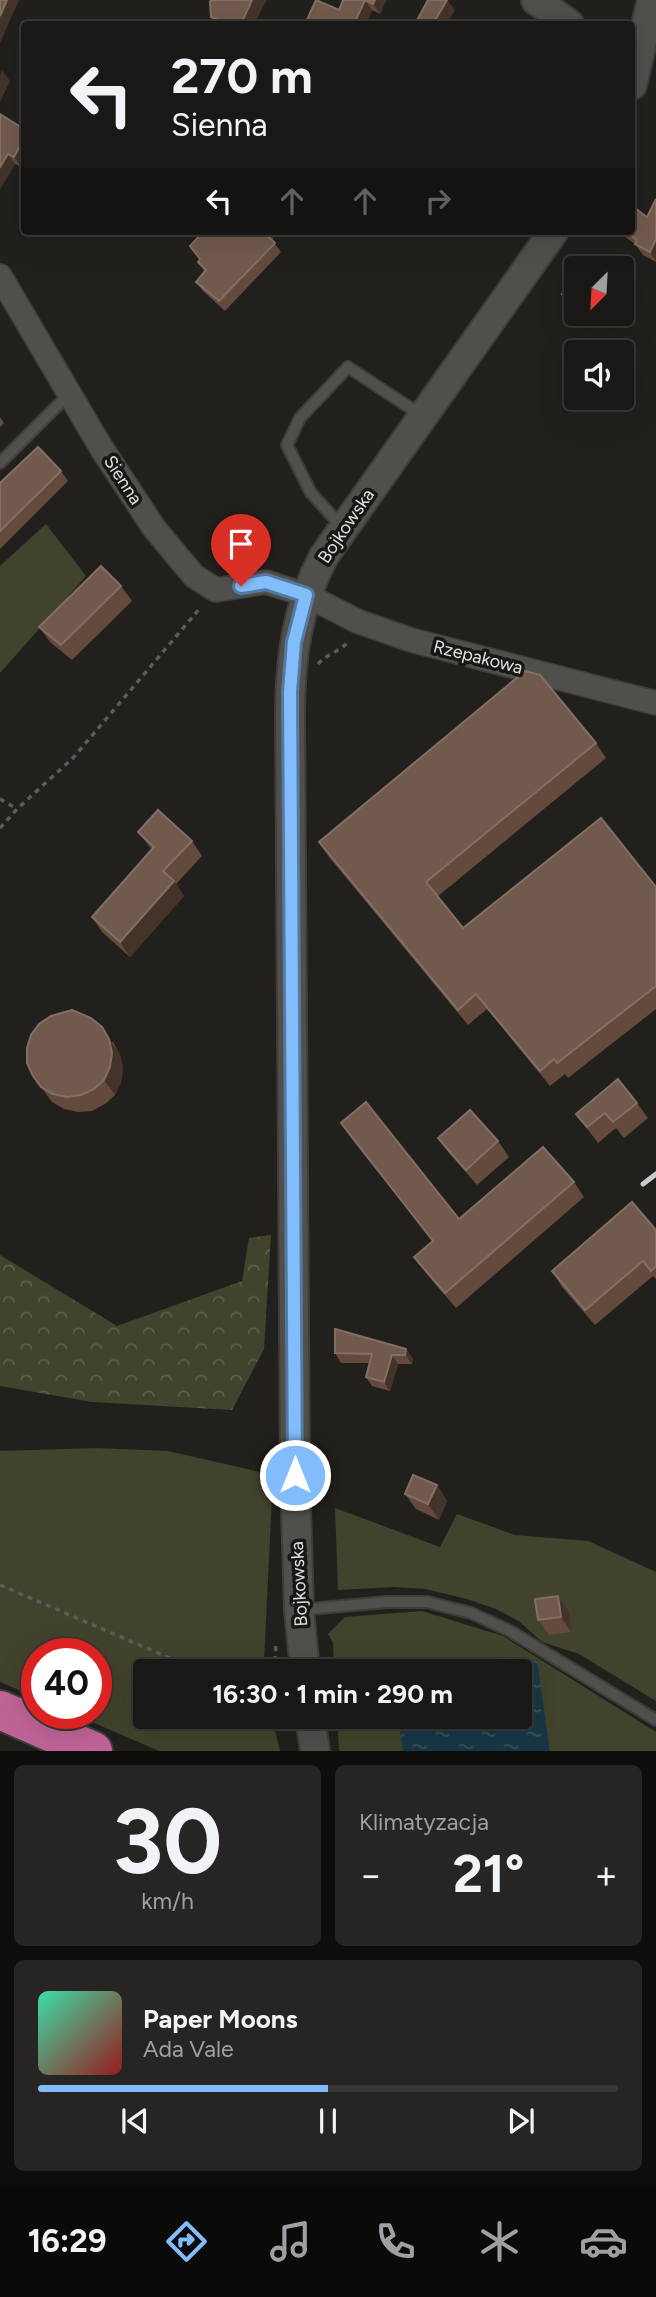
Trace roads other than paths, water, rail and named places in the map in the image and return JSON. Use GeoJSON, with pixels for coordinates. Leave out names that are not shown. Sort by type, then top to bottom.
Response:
{"type":"FeatureCollection","features":[{"type":"Feature","properties":{"kind":"highway"},"geometry":{"type":"LineString","coordinates":[[0,1710],[93,1751]]}},
{"type":"Feature","properties":{"kind":"street"},"geometry":{"type":"LineString","coordinates":[[536,0],[565,21]]}},
{"type":"Feature","properties":{"kind":"street"},"geometry":{"type":"LineString","coordinates":[[639,79],[652,0]]}},
{"type":"Feature","properties":{"kind":"street","name":"Bojkowska"},"geometry":{"type":"LineString","coordinates":[[304,1659],[299,1610],[295,1475],[290,692],[294,642],[306,595],[324,556],[551,235]]}},
{"type":"Feature","properties":{"kind":"street","name":"Sienna"},"geometry":{"type":"LineString","coordinates":[[0,276],[102,449],[154,528],[194,576],[216,590],[266,582],[306,595]]}},
{"type":"Feature","properties":{"kind":"street","name":"Rzepakowa"},"geometry":{"type":"LineString","coordinates":[[306,595],[357,621],[411,640],[656,702]]}},
{"type":"Feature","properties":{"kind":"street"},"geometry":{"type":"LineString","coordinates":[[312,1729],[315,1751]]}},
{"type":"Feature","properties":{"kind":"lane"},"geometry":{"type":"LineString","coordinates":[[343,528],[311,493],[287,445],[300,418],[348,367],[423,417]]}},
{"type":"Feature","properties":{"kind":"lane"},"geometry":{"type":"LineString","coordinates":[[0,463],[69,394]]}},
{"type":"Feature","properties":{"kind":"lane"},"geometry":{"type":"LineString","coordinates":[[299,1610],[386,1602],[427,1602],[471,1613],[510,1630],[656,1720]]}},
{"type":"Feature","properties":{"kind":"water"},"geometry":{"type":"Polygon","coordinates":[[[537,1660],[550,1751],[403,1751],[400,1729],[532,1729],[532,1661],[537,1660]]]}},
{"type":"Feature","properties":{"kind":"railway"},"geometry":{"type":"LineString","coordinates":[[643,1184],[656,1174]]}}]}
